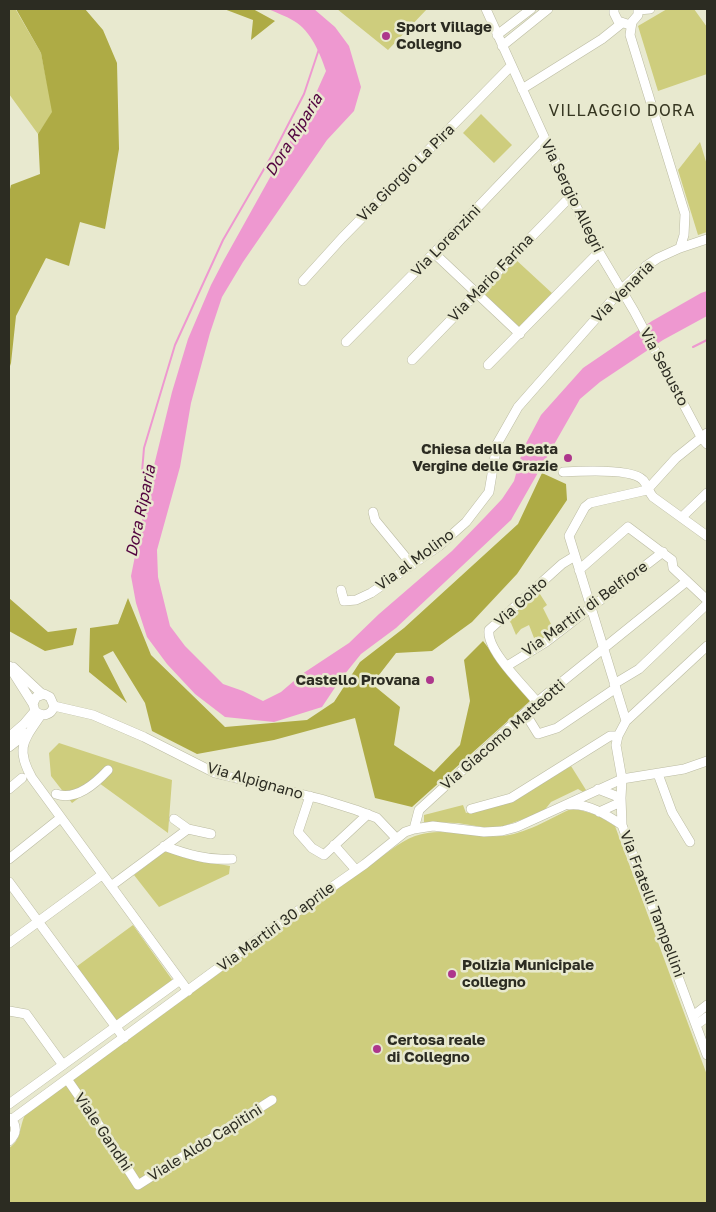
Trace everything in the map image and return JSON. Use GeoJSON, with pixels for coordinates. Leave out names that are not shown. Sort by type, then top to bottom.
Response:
{"type":"FeatureCollection","features":[{"type":"Feature","properties":{"kind":"street","name":"Via Sergio Allegri"},"geometry":{"type":"LineString","coordinates":[[486,9],[571,196],[599,252],[621,290]]}},
{"type":"Feature","properties":{"kind":"street"},"geometry":{"type":"LineString","coordinates":[[497,35],[531,9]]}},
{"type":"Feature","properties":{"kind":"street"},"geometry":{"type":"LineString","coordinates":[[502,46],[548,9]]}},
{"type":"Feature","properties":{"kind":"street"},"geometry":{"type":"LineString","coordinates":[[650,9],[638,10],[636,19],[632,22],[630,35],[685,214],[684,235],[680,248]]}},
{"type":"Feature","properties":{"kind":"street"},"geometry":{"type":"LineString","coordinates":[[522,89],[609,33],[617,17],[632,22]]}},
{"type":"Feature","properties":{"kind":"street","name":"Via Giorgio La Pira"},"geometry":{"type":"LineString","coordinates":[[303,281],[342,238],[511,66]]}},
{"type":"Feature","properties":{"kind":"street","name":"Via Lorenzini"},"geometry":{"type":"LineString","coordinates":[[346,342],[544,138]]}},
{"type":"Feature","properties":{"kind":"street","name":"Via Mario Farina"},"geometry":{"type":"LineString","coordinates":[[412,360],[571,196]]}},
{"type":"Feature","properties":{"kind":"street","name":"Via Venaria"},"geometry":{"type":"LineString","coordinates":[[553,367],[621,290],[646,266],[680,248],[707,239]]}},
{"type":"Feature","properties":{"kind":"street"},"geometry":{"type":"LineString","coordinates":[[488,365],[599,252]]}},
{"type":"Feature","properties":{"kind":"street"},"geometry":{"type":"LineString","coordinates":[[434,253],[520,334]]}},
{"type":"Feature","properties":{"kind":"street","name":"Via Sebusto"},"geometry":{"type":"LineString","coordinates":[[621,290],[705,438]]}},
{"type":"Feature","properties":{"kind":"street","name":"Via al Molino"},"geometry":{"type":"LineString","coordinates":[[341,590],[344,601],[356,600],[371,593],[439,546],[466,522],[489,492],[497,444],[518,407],[553,367]]}},
{"type":"Feature","properties":{"kind":"street"},"geometry":{"type":"LineString","coordinates":[[626,722],[569,536],[585,507],[590,503],[647,490],[676,458],[705,438]]}},
{"type":"Feature","properties":{"kind":"street"},"geometry":{"type":"LineString","coordinates":[[563,472],[635,474],[644,480],[647,490],[653,497],[707,536]]}},
{"type":"Feature","properties":{"kind":"street"},"geometry":{"type":"LineString","coordinates":[[682,517],[707,493]]}},
{"type":"Feature","properties":{"kind":"street"},"geometry":{"type":"LineString","coordinates":[[372,512],[375,520],[412,565]]}},
{"type":"Feature","properties":{"kind":"street"},"geometry":{"type":"LineString","coordinates":[[580,570],[628,527],[672,560],[673,568],[707,600]]}},
{"type":"Feature","properties":{"kind":"street","name":"Via Martiri di Belfiore"},"geometry":{"type":"LineString","coordinates":[[507,666],[546,642],[663,552]]}},
{"type":"Feature","properties":{"kind":"street","name":"Via Goito"},"geometry":{"type":"LineString","coordinates":[[538,702],[499,656],[491,641],[489,630],[562,564],[575,556]]}},
{"type":"Feature","properties":{"kind":"street","name":"Via Giacomo Matteotti"},"geometry":{"type":"LineString","coordinates":[[414,829],[419,810],[538,702],[687,581]]}},
{"type":"Feature","properties":{"kind":"street"},"geometry":{"type":"LineString","coordinates":[[525,714],[538,734],[557,728],[639,669],[707,604]]}},
{"type":"Feature","properties":{"kind":"street"},"geometry":{"type":"LineString","coordinates":[[471,809],[511,798],[610,736],[618,736],[626,722],[707,646]]}},
{"type":"Feature","properties":{"kind":"street"},"geometry":{"type":"LineString","coordinates":[[9,664],[42,694],[50,697],[54,706],[50,712],[36,710]]}},
{"type":"Feature","properties":{"kind":"street"},"geometry":{"type":"LineString","coordinates":[[9,664],[36,710]]}},
{"type":"Feature","properties":{"kind":"street"},"geometry":{"type":"LineString","coordinates":[[42,694],[36,697],[36,710],[32,729],[22,746],[26,768],[188,991]]}},
{"type":"Feature","properties":{"kind":"street","name":"Via Alpignano"},"geometry":{"type":"LineString","coordinates":[[54,706],[102,719],[144,737],[215,773],[310,796],[368,814],[377,818],[396,838]]}},
{"type":"Feature","properties":{"kind":"street"},"geometry":{"type":"LineString","coordinates":[[9,737],[36,710]]}},
{"type":"Feature","properties":{"kind":"street"},"geometry":{"type":"LineString","coordinates":[[9,747],[32,729]]}},
{"type":"Feature","properties":{"kind":"street","name":"Via Fratelli Tampellini"},"geometry":{"type":"LineString","coordinates":[[618,736],[616,746],[622,779],[622,825],[707,1055]]}},
{"type":"Feature","properties":{"kind":"street","name":"Via Martiri 30 aprile"},"geometry":{"type":"LineString","coordinates":[[10,1119],[67,1080],[356,870],[396,838],[414,829],[432,826],[484,832],[502,831],[518,827],[622,779],[684,769],[707,761]]}},
{"type":"Feature","properties":{"kind":"street"},"geometry":{"type":"LineString","coordinates":[[56,794],[64,797],[77,794],[91,786],[108,770]]}},
{"type":"Feature","properties":{"kind":"street"},"geometry":{"type":"LineString","coordinates":[[658,774],[672,812],[690,842]]}},
{"type":"Feature","properties":{"kind":"street"},"geometry":{"type":"LineString","coordinates":[[9,789],[22,778]]}},
{"type":"Feature","properties":{"kind":"street"},"geometry":{"type":"LineString","coordinates":[[598,790],[621,800]]}},
{"type":"Feature","properties":{"kind":"street"},"geometry":{"type":"LineString","coordinates":[[310,796],[298,832],[312,848],[324,854],[368,814]]}},
{"type":"Feature","properties":{"kind":"street"},"geometry":{"type":"LineString","coordinates":[[600,812],[621,800]]}},
{"type":"Feature","properties":{"kind":"street"},"geometry":{"type":"LineString","coordinates":[[566,805],[581,805],[600,812],[622,825]]}},
{"type":"Feature","properties":{"kind":"street"},"geometry":{"type":"LineString","coordinates":[[174,819],[188,829],[211,834]]}},
{"type":"Feature","properties":{"kind":"street"},"geometry":{"type":"LineString","coordinates":[[9,859],[58,820]]}},
{"type":"Feature","properties":{"kind":"street"},"geometry":{"type":"LineString","coordinates":[[111,886],[188,829]]}},
{"type":"Feature","properties":{"kind":"street"},"geometry":{"type":"LineString","coordinates":[[334,845],[356,870]]}},
{"type":"Feature","properties":{"kind":"street"},"geometry":{"type":"LineString","coordinates":[[164,846],[185,854],[207,859],[232,859]]}},
{"type":"Feature","properties":{"kind":"street"},"geometry":{"type":"LineString","coordinates":[[9,942],[99,877]]}},
{"type":"Feature","properties":{"kind":"street"},"geometry":{"type":"LineString","coordinates":[[9,882],[124,1038]]}},
{"type":"Feature","properties":{"kind":"street"},"geometry":{"type":"LineString","coordinates":[[9,1104],[180,980]]}},
{"type":"Feature","properties":{"kind":"street"},"geometry":{"type":"LineString","coordinates":[[695,1020],[707,1005]]}},
{"type":"Feature","properties":{"kind":"street"},"geometry":{"type":"LineString","coordinates":[[9,1011],[26,1014],[63,1065]]}},
{"type":"Feature","properties":{"kind":"street"},"geometry":{"type":"LineString","coordinates":[[695,1020],[707,1017]]}},
{"type":"Feature","properties":{"kind":"street","name":"Viale Gandhi"},"geometry":{"type":"LineString","coordinates":[[67,1080],[138,1185]]}},
{"type":"Feature","properties":{"kind":"street","name":"Viale Aldo Capitini"},"geometry":{"type":"LineString","coordinates":[[138,1185],[272,1100]]}},
{"type":"Feature","properties":{"kind":"street"},"geometry":{"type":"LineString","coordinates":[[9,1141],[15,1133],[15,1128],[10,1119]]}},
{"type":"Feature","properties":{"kind":"shaded area"},"geometry":{"type":"Polygon","coordinates":[[[9,9],[16,10],[41,53],[53,112],[38,134],[9,94],[9,9]]]}},
{"type":"Feature","properties":{"kind":"shaded area"},"geometry":{"type":"Polygon","coordinates":[[[16,9],[85,9],[103,30],[117,63],[119,149],[105,229],[80,222],[69,266],[46,258],[16,316],[9,369],[9,193],[11,185],[40,174],[38,134],[52,112],[41,53],[16,9]]]}},
{"type":"Feature","properties":{"kind":"shaded area"},"geometry":{"type":"Polygon","coordinates":[[[224,9],[253,9],[275,21],[251,40],[253,20],[224,9]]]}},
{"type":"Feature","properties":{"kind":"shaded area","name":"Sport Village Collegno"},"geometry":{"type":"Polygon","coordinates":[[[337,9],[427,9],[388,50],[337,9]]]}},
{"type":"Feature","properties":{"kind":"shaded area"},"geometry":{"type":"Polygon","coordinates":[[[667,9],[694,9],[707,27],[707,74],[658,91],[638,26],[667,9]]]}},
{"type":"Feature","properties":{"kind":"shaded area"},"geometry":{"type":"Polygon","coordinates":[[[481,114],[512,145],[494,163],[463,133],[481,114]]]}},
{"type":"Feature","properties":{"kind":"shaded area"},"geometry":{"type":"Polygon","coordinates":[[[700,142],[707,165],[707,232],[698,235],[678,170],[700,142]]]}},
{"type":"Feature","properties":{"kind":"shaded area"},"geometry":{"type":"Polygon","coordinates":[[[514,258],[553,294],[520,329],[481,292],[514,258]]]}},
{"type":"Feature","properties":{"kind":"shaded area"},"geometry":{"type":"Polygon","coordinates":[[[542,473],[566,484],[567,500],[517,574],[472,622],[432,651],[396,653],[372,684],[400,707],[394,745],[434,772],[460,745],[470,701],[464,660],[483,641],[530,701],[412,807],[375,798],[355,718],[274,740],[197,754],[152,731],[145,703],[113,651],[103,656],[127,703],[89,672],[90,628],[118,624],[128,598],[151,655],[225,727],[307,720],[334,702],[360,662],[404,628],[518,524],[542,473]]]}},
{"type":"Feature","properties":{"kind":"shaded area"},"geometry":{"type":"Polygon","coordinates":[[[538,591],[547,605],[543,608],[551,624],[548,626],[552,634],[539,643],[536,637],[534,638],[529,625],[521,629],[516,635],[511,623],[506,618],[538,591]]]}},
{"type":"Feature","properties":{"kind":"shaded area"},"geometry":{"type":"Polygon","coordinates":[[[9,598],[48,632],[77,628],[73,645],[45,651],[9,631],[9,598]]]}},
{"type":"Feature","properties":{"kind":"shaded area"},"geometry":{"type":"Polygon","coordinates":[[[59,743],[172,780],[168,833],[99,783],[72,803],[51,776],[49,753],[59,743]]]}},
{"type":"Feature","properties":{"kind":"shaded area"},"geometry":{"type":"Polygon","coordinates":[[[571,766],[586,790],[583,792],[578,789],[551,802],[543,812],[501,827],[424,822],[424,815],[463,805],[466,813],[508,803],[571,766]]]}},
{"type":"Feature","properties":{"kind":"shaded area"},"geometry":{"type":"Polygon","coordinates":[[[573,808],[597,815],[615,826],[707,1075],[707,1203],[9,1203],[9,1148],[18,1137],[25,1115],[395,847],[406,840],[425,833],[447,832],[500,836],[519,833],[573,808]]]}},
{"type":"Feature","properties":{"kind":"shaded area"},"geometry":{"type":"Polygon","coordinates":[[[165,851],[189,859],[230,866],[229,874],[159,907],[134,875],[165,851]]]}},
{"type":"Feature","properties":{"kind":"shaded area"},"geometry":{"type":"Polygon","coordinates":[[[133,925],[173,981],[116,1022],[76,967],[133,925]]]}},
{"type":"Feature","properties":{"kind":"water","name":"Dora Riparia"},"geometry":{"type":"Polygon","coordinates":[[[268,9],[314,9],[335,27],[349,46],[361,87],[354,111],[327,140],[243,262],[222,297],[191,403],[180,467],[157,550],[158,577],[170,626],[185,646],[223,684],[263,701],[281,692],[302,674],[349,643],[379,614],[452,551],[502,499],[514,481],[523,449],[541,415],[583,368],[652,321],[707,291],[707,316],[663,340],[600,382],[580,399],[511,520],[396,628],[361,654],[340,680],[322,707],[274,722],[225,717],[195,694],[167,664],[147,637],[136,603],[131,576],[149,486],[172,392],[188,339],[211,285],[312,102],[326,71],[318,50],[305,30],[291,19],[268,9]]]}},
{"type":"Feature","properties":{"kind":"waterway","name":"Dora Riparia"},"geometry":{"type":"LineString","coordinates":[[151,479],[142,472],[144,448],[175,345],[223,240],[275,150],[304,94],[319,49]]}},
{"type":"Feature","properties":{"kind":"waterway"},"geometry":{"type":"LineString","coordinates":[[693,347],[707,340]]}},
{"type":"Feature","properties":{"kind":"place","name":"Sport Village Collegno"},"geometry":{"type":"Point","coordinates":[386,36]}},
{"type":"Feature","properties":{"kind":"place","name":"Chiesa della Beata Vergine delle Grazie"},"geometry":{"type":"Point","coordinates":[568,458]}},
{"type":"Feature","properties":{"kind":"place","name":"Castello Provana"},"geometry":{"type":"Point","coordinates":[430,680]}},
{"type":"Feature","properties":{"kind":"place","name":"Polizia Municipale collegno"},"geometry":{"type":"Point","coordinates":[452,974]}},
{"type":"Feature","properties":{"kind":"place","name":"Certosa reale di Collegno"},"geometry":{"type":"Point","coordinates":[377,1049]}},
{"type":"Feature","properties":{"kind":"district","name":"VILLAGGIO DORA"},"geometry":{"type":"Point","coordinates":[622,111]}}]}
